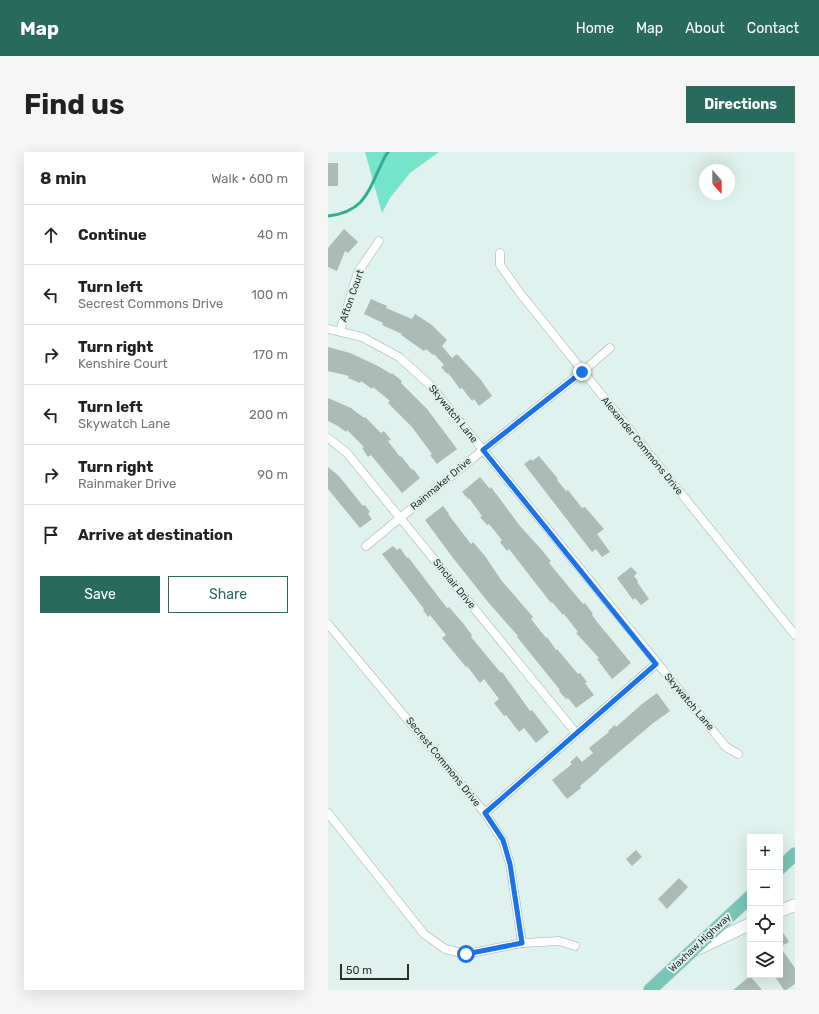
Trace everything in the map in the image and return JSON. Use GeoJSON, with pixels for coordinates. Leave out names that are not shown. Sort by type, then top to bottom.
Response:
{"type":"FeatureCollection","features":[{"type":"Feature","properties":{"kind":"main road"},"geometry":{"type":"LineString","coordinates":[[783,865],[795,854]]}},
{"type":"Feature","properties":{"kind":"main road","name":"Waxhaw Highway"},"geometry":{"type":"LineString","coordinates":[[650,990],[747,900]]}},
{"type":"Feature","properties":{"kind":"main road"},"geometry":{"type":"LineString","coordinates":[[783,910],[795,905]]}},
{"type":"Feature","properties":{"kind":"main road"},"geometry":{"type":"LineString","coordinates":[[693,951],[747,925]]}},
{"type":"Feature","properties":{"kind":"street","name":"Afton Court"},"geometry":{"type":"LineString","coordinates":[[340,331],[358,272],[379,241]]}},
{"type":"Feature","properties":{"kind":"street","name":"Alexander Commons Drive"},"geometry":{"type":"LineString","coordinates":[[500,253],[500,265],[516,288],[582,372],[795,634]]}},
{"type":"Feature","properties":{"kind":"street","name":"Skywatch Lane"},"geometry":{"type":"LineString","coordinates":[[328,329],[362,337],[399,357],[430,384],[656,664],[726,747],[738,754]]}},
{"type":"Feature","properties":{"kind":"street","name":"Rainmaker Drive"},"geometry":{"type":"LineString","coordinates":[[366,546],[610,348]]}},
{"type":"Feature","properties":{"kind":"street","name":"Sinclair Drive"},"geometry":{"type":"LineString","coordinates":[[328,438],[347,453],[576,733]]}},
{"type":"Feature","properties":{"kind":"street","name":"Secrest Commons Drive"},"geometry":{"type":"LineString","coordinates":[[328,624],[485,813],[503,840],[510,864],[522,943]]}},
{"type":"Feature","properties":{"kind":"street"},"geometry":{"type":"LineString","coordinates":[[485,813],[656,664]]}},
{"type":"Feature","properties":{"kind":"street"},"geometry":{"type":"LineString","coordinates":[[328,812],[424,934],[445,950],[466,954],[522,943],[559,941],[575,946]]}},
{"type":"Feature","properties":{"kind":"green space"},"geometry":{"type":"Polygon","coordinates":[[[365,152],[439,152],[410,173],[390,198],[382,213],[365,152]]]}},
{"type":"Feature","properties":{"kind":"building"},"geometry":{"type":"Polygon","coordinates":[[[328,163],[338,163],[338,186],[328,186],[328,163]]]}},
{"type":"Feature","properties":{"kind":"building"},"geometry":{"type":"Polygon","coordinates":[[[344,229],[358,242],[348,253],[345,251],[337,271],[328,267],[328,248],[344,229]]]}},
{"type":"Feature","properties":{"kind":"building"},"geometry":{"type":"Polygon","coordinates":[[[371,299],[387,306],[386,308],[412,319],[415,314],[432,325],[447,340],[442,346],[452,358],[457,354],[481,380],[492,396],[479,406],[474,399],[472,401],[462,388],[460,389],[448,373],[447,374],[441,367],[444,365],[434,354],[433,355],[426,349],[424,351],[401,335],[402,334],[382,325],[383,323],[364,314],[371,299]]]}},
{"type":"Feature","properties":{"kind":"building"},"geometry":{"type":"Polygon","coordinates":[[[328,347],[350,353],[391,374],[392,373],[402,381],[401,383],[427,409],[457,449],[437,464],[430,455],[432,454],[412,427],[388,403],[390,401],[373,387],[372,389],[361,381],[360,383],[348,378],[349,376],[328,371],[328,347]]]}},
{"type":"Feature","properties":{"kind":"building"},"geometry":{"type":"Polygon","coordinates":[[[328,398],[351,408],[364,418],[365,417],[381,433],[384,431],[391,440],[388,441],[400,457],[401,456],[420,478],[402,493],[371,455],[368,457],[362,448],[364,447],[347,430],[346,432],[328,421],[328,398]]]}},
{"type":"Feature","properties":{"kind":"building"},"geometry":{"type":"Polygon","coordinates":[[[539,456],[566,491],[568,490],[582,508],[585,507],[604,529],[597,534],[610,552],[602,557],[596,549],[592,552],[524,464],[539,456]]]}},
{"type":"Feature","properties":{"kind":"building"},"geometry":{"type":"Polygon","coordinates":[[[328,467],[339,476],[363,506],[365,505],[370,512],[368,514],[372,519],[360,528],[328,489],[328,467]]]}},
{"type":"Feature","properties":{"kind":"building"},"geometry":{"type":"Polygon","coordinates":[[[480,477],[490,489],[491,487],[520,526],[551,561],[549,563],[583,604],[585,603],[598,623],[631,663],[612,679],[597,659],[599,658],[576,633],[578,632],[564,614],[563,615],[552,602],[551,603],[509,549],[507,551],[500,542],[502,540],[489,524],[487,525],[480,517],[482,516],[469,498],[468,499],[462,492],[480,477]]]}},
{"type":"Feature","properties":{"kind":"building"},"geometry":{"type":"Polygon","coordinates":[[[443,506],[471,544],[473,542],[485,556],[501,580],[533,617],[531,619],[546,638],[547,637],[556,650],[557,649],[578,674],[580,673],[594,695],[576,708],[568,698],[566,699],[559,691],[560,690],[517,637],[518,636],[488,602],[425,520],[443,506]]]}},
{"type":"Feature","properties":{"kind":"building"},"geometry":{"type":"Polygon","coordinates":[[[393,546],[397,550],[400,548],[407,558],[408,557],[447,608],[449,607],[462,622],[472,635],[471,637],[501,673],[502,672],[530,711],[532,710],[549,732],[536,743],[524,728],[519,732],[506,715],[504,716],[494,703],[499,699],[484,679],[480,683],[442,638],[446,635],[430,615],[428,617],[423,610],[424,609],[382,554],[393,546]]]}},
{"type":"Feature","properties":{"kind":"building"},"geometry":{"type":"Polygon","coordinates":[[[631,567],[637,573],[634,576],[649,599],[641,605],[635,598],[633,600],[617,578],[631,567]]]}},
{"type":"Feature","properties":{"kind":"building"},"geometry":{"type":"Polygon","coordinates":[[[657,693],[670,711],[652,724],[599,769],[580,786],[581,788],[567,799],[552,780],[572,764],[570,762],[577,756],[582,762],[593,753],[589,748],[609,732],[608,731],[615,725],[616,727],[657,693]]]}},
{"type":"Feature","properties":{"kind":"building"},"geometry":{"type":"Polygon","coordinates":[[[636,850],[642,857],[632,866],[626,859],[636,850]]]}},
{"type":"Feature","properties":{"kind":"building"},"geometry":{"type":"Polygon","coordinates":[[[679,878],[688,887],[667,909],[658,899],[679,878]]]}},
{"type":"Feature","properties":{"kind":"building"},"geometry":{"type":"Polygon","coordinates":[[[783,933],[789,942],[783,945],[783,933]]]}},
{"type":"Feature","properties":{"kind":"building"},"geometry":{"type":"Polygon","coordinates":[[[783,951],[795,968],[795,984],[784,990],[776,978],[783,978],[783,951]]]}},
{"type":"Feature","properties":{"kind":"building"},"geometry":{"type":"Polygon","coordinates":[[[748,978],[752,978],[762,990],[733,990],[748,978]]]}},
{"type":"Feature","properties":{"kind":"waterway"},"geometry":{"type":"LineString","coordinates":[[328,216],[348,211],[361,201],[371,187],[388,152]]}},
{"type":"Feature","properties":{"kind":"route"},"geometry":{"type":"LineString","coordinates":[[466,954],[522,943],[510,864],[503,840],[485,813],[656,664],[483,450],[582,372]]}}]}
